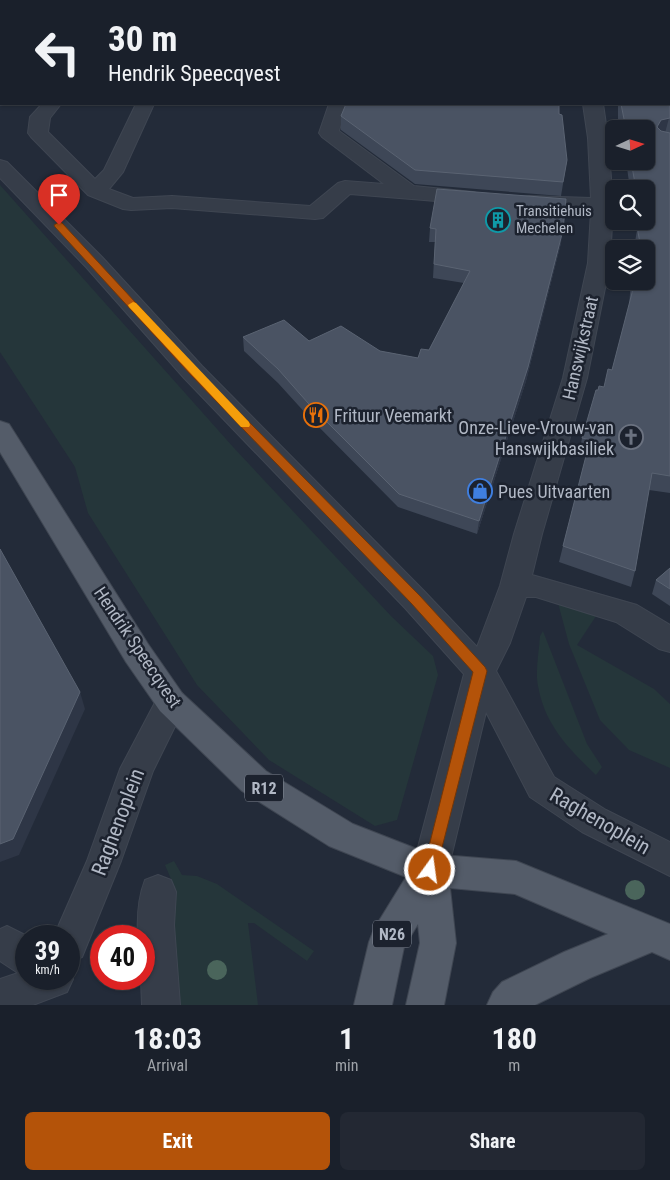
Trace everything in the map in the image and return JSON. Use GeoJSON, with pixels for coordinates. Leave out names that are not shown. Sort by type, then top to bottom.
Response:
{"type":"FeatureCollection","features":[{"type":"Feature","properties":{"kind":"main road","name":"Hendrik Speecqvest"},"geometry":{"type":"LineString","coordinates":[[0,430],[137,652],[171,702],[254,781],[340,835],[430,870]]}},
{"type":"Feature","properties":{"kind":"main road","name":"R12"},"geometry":{"type":"LineString","coordinates":[[430,870],[516,878],[660,938]]}},
{"type":"Feature","properties":{"kind":"main road","name":"N26"},"geometry":{"type":"LineString","coordinates":[[373,1005],[387,942],[430,870]]}},
{"type":"Feature","properties":{"kind":"main road","name":"N26"},"geometry":{"type":"LineString","coordinates":[[425,1005],[438,942],[430,870]]}},
{"type":"Feature","properties":{"kind":"main road"},"geometry":{"type":"LineString","coordinates":[[506,1005],[515,996],[578,965],[660,938]]}},
{"type":"Feature","properties":{"kind":"street"},"geometry":{"type":"LineString","coordinates":[[51,105],[40,117],[38,133],[94,191],[131,204],[172,202],[315,213],[345,187],[500,200],[602,205]]}},
{"type":"Feature","properties":{"kind":"street"},"geometry":{"type":"LineString","coordinates":[[94,191],[113,172],[145,105]]}},
{"type":"Feature","properties":{"kind":"street"},"geometry":{"type":"LineString","coordinates":[[338,105],[329,133],[408,192]]}},
{"type":"Feature","properties":{"kind":"street","name":"Hanswijkstraat"},"geometry":{"type":"LineString","coordinates":[[593,105],[605,135]]}},
{"type":"Feature","properties":{"kind":"street","name":"Hanswijkstraat"},"geometry":{"type":"LineString","coordinates":[[488,657],[515,586],[528,534],[575,378],[599,263],[605,155]]}},
{"type":"Feature","properties":{"kind":"street"},"geometry":{"type":"LineString","coordinates":[[0,166],[94,262],[200,378],[415,600],[488,657]]}},
{"type":"Feature","properties":{"kind":"street"},"geometry":{"type":"LineString","coordinates":[[515,586],[536,586],[626,613],[670,640]]}},
{"type":"Feature","properties":{"kind":"street","name":"Raghenoplein"},"geometry":{"type":"LineString","coordinates":[[488,657],[542,787],[594,821],[670,860]]}},
{"type":"Feature","properties":{"kind":"street","name":"N26"},"geometry":{"type":"LineString","coordinates":[[430,870],[488,657]]}},
{"type":"Feature","properties":{"kind":"street","name":"Raghenoplein"},"geometry":{"type":"LineString","coordinates":[[77,925],[104,861],[137,769],[171,702]]}},
{"type":"Feature","properties":{"kind":"street"},"geometry":{"type":"LineString","coordinates":[[158,892],[156,924],[161,1005]]}},
{"type":"Feature","properties":{"kind":"street"},"geometry":{"type":"LineString","coordinates":[[0,998],[23,990]]}},
{"type":"Feature","properties":{"kind":"shaded area"},"geometry":{"type":"Polygon","coordinates":[[[0,185],[234,448],[391,616],[433,656],[438,675],[397,820],[375,826],[269,760],[197,685],[88,513],[75,467],[0,352],[0,185]]]}},
{"type":"Feature","properties":{"kind":"shaded area"},"geometry":{"type":"Polygon","coordinates":[[[558,603],[596,616],[577,645],[654,689],[670,704],[670,768],[629,750],[600,720],[569,644],[558,603]]]}},
{"type":"Feature","properties":{"kind":"shaded area"},"geometry":{"type":"Polygon","coordinates":[[[543,631],[587,744],[602,767],[596,775],[559,735],[541,700],[537,668],[540,636],[543,631]]]}},
{"type":"Feature","properties":{"kind":"shaded area"},"geometry":{"type":"Polygon","coordinates":[[[174,861],[182,875],[197,876],[217,884],[314,951],[307,961],[254,923],[248,923],[258,1005],[181,1005],[173,970],[171,930],[174,886],[165,865],[174,861]]]}},
{"type":"Feature","properties":{"kind":"building"},"geometry":{"type":"Polygon","coordinates":[[[346,105],[559,105],[559,114],[562,115],[567,160],[563,182],[415,170],[341,116],[346,105]]]}},
{"type":"Feature","properties":{"kind":"building"},"geometry":{"type":"Polygon","coordinates":[[[621,105],[670,105],[670,118],[661,120],[657,127],[661,131],[670,133],[670,476],[652,473],[635,571],[563,546],[587,452],[595,445],[591,440],[582,438],[596,390],[598,390],[599,386],[604,387],[608,369],[612,370],[632,290],[655,290],[655,240],[639,240],[638,232],[638,230],[655,230],[655,180],[634,180],[633,170],[655,170],[655,120],[624,120],[621,105]]]}},
{"type":"Feature","properties":{"kind":"building"},"geometry":{"type":"Polygon","coordinates":[[[437,189],[566,199],[563,230],[528,367],[479,521],[399,494],[308,403],[278,369],[243,337],[284,320],[309,341],[341,326],[380,351],[418,358],[421,349],[429,350],[470,271],[434,264],[436,229],[430,228],[437,189]]]}},
{"type":"Feature","properties":{"kind":"building"},"geometry":{"type":"Polygon","coordinates":[[[0,549],[80,692],[13,839],[0,844],[0,549]]]}},
{"type":"Feature","properties":{"kind":"building"},"geometry":{"type":"Polygon","coordinates":[[[670,568],[670,589],[656,580],[670,568]]]}},
{"type":"Feature","properties":{"kind":"slow traffic"},"geometry":{"type":"LineString","coordinates":[[133,305],[245,425]]}},
{"type":"Feature","properties":{"kind":"place","name":"Transitiehuis Mechelen"},"geometry":{"type":"Point","coordinates":[498,220]}},
{"type":"Feature","properties":{"kind":"place","name":"Frituur Veemarkt"},"geometry":{"type":"Point","coordinates":[316,415]}},
{"type":"Feature","properties":{"kind":"place","name":"Onze-Lieve-Vrouw-van Hanswijkbasiliek"},"geometry":{"type":"Point","coordinates":[631,437]}},
{"type":"Feature","properties":{"kind":"place","name":"Pues Uitvaarten"},"geometry":{"type":"Point","coordinates":[480,491]}},
{"type":"Feature","properties":{"kind":"route"},"geometry":{"type":"LineString","coordinates":[[59,225],[194,372],[441,626],[480,671],[430,870]]}}]}
